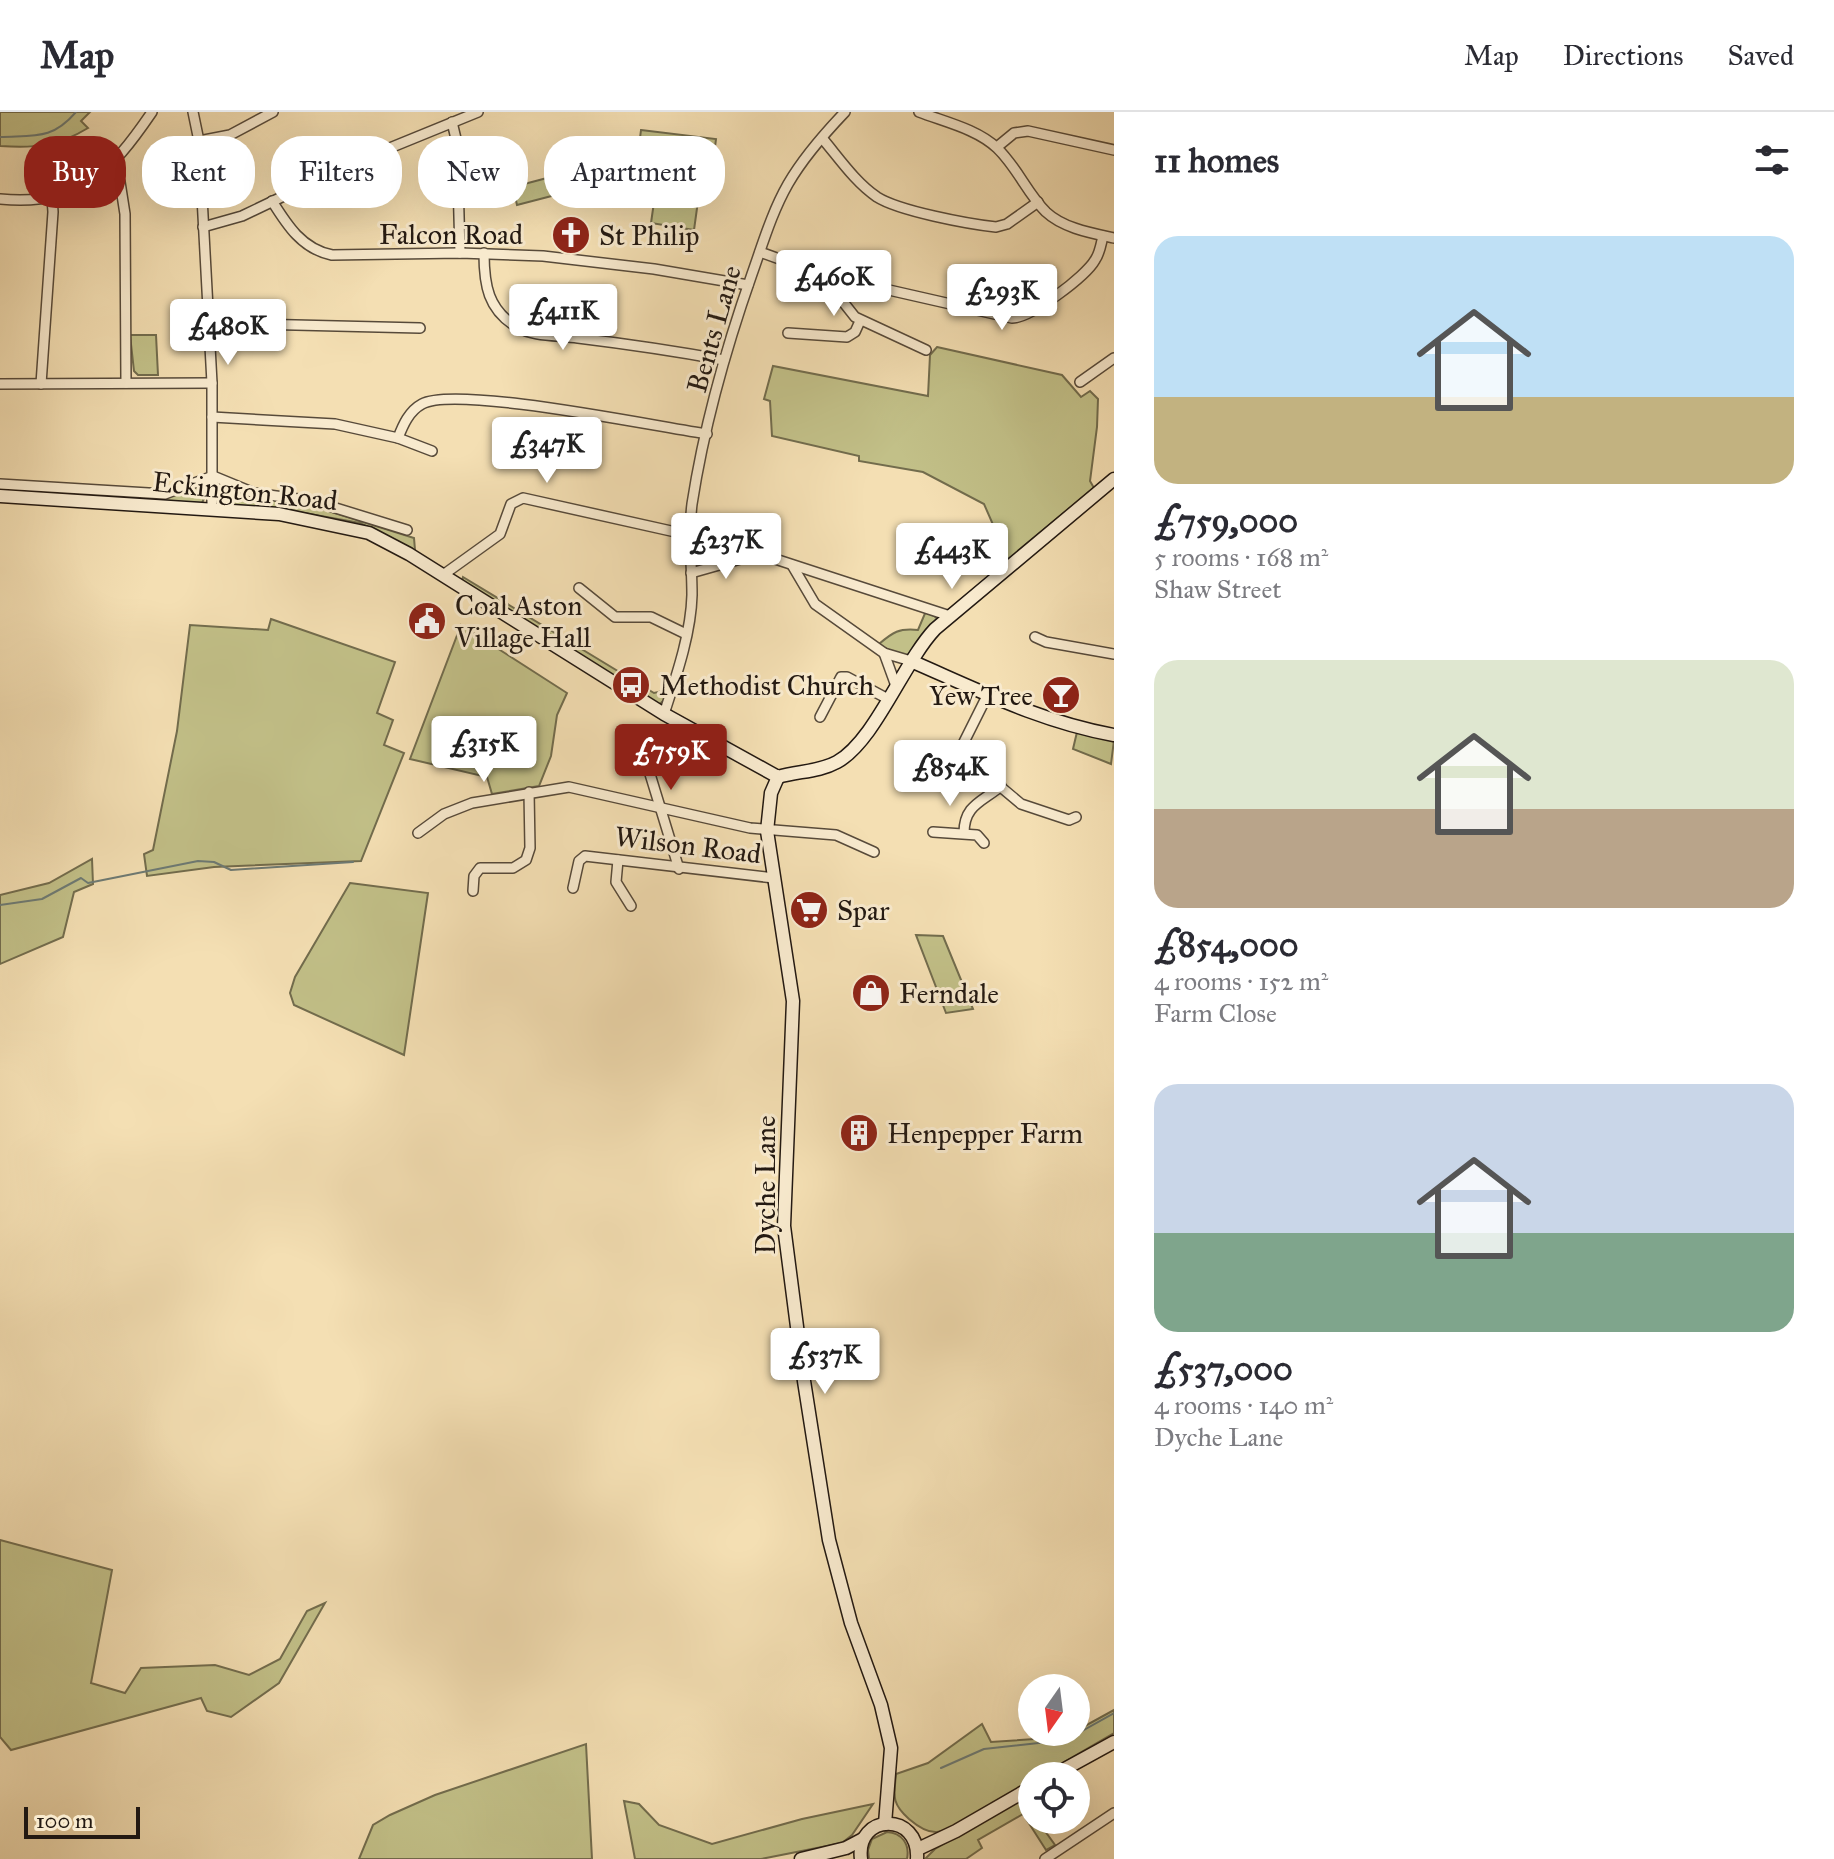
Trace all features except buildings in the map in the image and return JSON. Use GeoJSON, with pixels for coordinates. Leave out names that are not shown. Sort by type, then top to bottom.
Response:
{"type":"FeatureCollection","features":[{"type":"Feature","properties":{"kind":"main road"},"geometry":{"type":"LineString","coordinates":[[778,777],[828,767],[844,758],[863,739],[928,636],[1114,479]]}},
{"type":"Feature","properties":{"kind":"main road","name":"Eckington Road"},"geometry":{"type":"LineString","coordinates":[[0,496],[212,508],[279,514],[347,526],[388,541],[664,714],[778,777]]}},
{"type":"Feature","properties":{"kind":"main road"},"geometry":{"type":"LineString","coordinates":[[911,661],[987,696],[1064,724],[1114,735]]}},
{"type":"Feature","properties":{"kind":"main road","name":"Dyche Lane"},"geometry":{"type":"LineString","coordinates":[[778,777],[771,793],[767,831],[793,1001],[784,1226],[829,1540],[851,1623],[881,1705],[891,1748],[885,1824]]}},
{"type":"Feature","properties":{"kind":"main road"},"geometry":{"type":"LineString","coordinates":[[1078,1762],[1114,1742]]}},
{"type":"Feature","properties":{"kind":"main road"},"geometry":{"type":"LineString","coordinates":[[801,1859],[846,1848],[863,1839],[873,1828],[885,1824],[895,1824],[907,1830],[913,1837],[918,1854],[1018,1795]]}},
{"type":"Feature","properties":{"kind":"main road"},"geometry":{"type":"LineString","coordinates":[[861,1859],[859,1849],[863,1839]]}},
{"type":"Feature","properties":{"kind":"street"},"geometry":{"type":"LineString","coordinates":[[126,149],[152,112]]}},
{"type":"Feature","properties":{"kind":"street"},"geometry":{"type":"LineString","coordinates":[[193,112],[198,136]]}},
{"type":"Feature","properties":{"kind":"street"},"geometry":{"type":"LineString","coordinates":[[227,136],[273,112]]}},
{"type":"Feature","properties":{"kind":"street"},"geometry":{"type":"LineString","coordinates":[[402,144],[476,112]]}},
{"type":"Feature","properties":{"kind":"street","name":"Bents Lane"},"geometry":{"type":"LineString","coordinates":[[691,573],[689,535],[692,505],[724,360],[748,285],[786,187],[845,112]]}},
{"type":"Feature","properties":{"kind":"street"},"geometry":{"type":"LineString","coordinates":[[838,294],[854,286],[867,285],[1019,318],[1041,307],[1089,268],[1109,237],[1064,224],[1048,214],[997,147],[975,134],[919,112]]}},
{"type":"Feature","properties":{"kind":"street"},"geometry":{"type":"LineString","coordinates":[[452,122],[457,143],[460,253]]}},
{"type":"Feature","properties":{"kind":"street"},"geometry":{"type":"LineString","coordinates":[[997,147],[1014,133],[1028,131],[1114,150]]}},
{"type":"Feature","properties":{"kind":"street"},"geometry":{"type":"LineString","coordinates":[[822,138],[861,184],[879,198],[898,206],[996,227],[1007,224],[1038,202]]}},
{"type":"Feature","properties":{"kind":"street"},"geometry":{"type":"LineString","coordinates":[[0,199],[24,201]]}},
{"type":"Feature","properties":{"kind":"street"},"geometry":{"type":"LineString","coordinates":[[203,227],[231,221],[271,201]]}},
{"type":"Feature","properties":{"kind":"street"},"geometry":{"type":"LineString","coordinates":[[41,384],[51,208]]}},
{"type":"Feature","properties":{"kind":"street"},"geometry":{"type":"LineString","coordinates":[[124,208],[126,383]]}},
{"type":"Feature","properties":{"kind":"street"},"geometry":{"type":"LineString","coordinates":[[202,208],[212,383],[212,508]]}},
{"type":"Feature","properties":{"kind":"street","name":"Falcon Road"},"geometry":{"type":"LineString","coordinates":[[277,208],[298,237],[323,253],[359,256],[484,253],[597,261],[748,285]]}},
{"type":"Feature","properties":{"kind":"street"},"geometry":{"type":"LineString","coordinates":[[760,252],[821,274],[860,321],[926,350]]}},
{"type":"Feature","properties":{"kind":"street"},"geometry":{"type":"LineString","coordinates":[[484,253],[488,296],[501,314],[523,330],[724,360]]}},
{"type":"Feature","properties":{"kind":"street"},"geometry":{"type":"LineString","coordinates":[[788,333],[847,337],[855,332],[860,321]]}},
{"type":"Feature","properties":{"kind":"street"},"geometry":{"type":"LineString","coordinates":[[209,323],[420,328]]}},
{"type":"Feature","properties":{"kind":"street"},"geometry":{"type":"LineString","coordinates":[[1080,382],[1114,358]]}},
{"type":"Feature","properties":{"kind":"street"},"geometry":{"type":"LineString","coordinates":[[0,384],[212,383]]}},
{"type":"Feature","properties":{"kind":"street"},"geometry":{"type":"LineString","coordinates":[[398,438],[414,410],[441,398],[509,403],[707,434]]}},
{"type":"Feature","properties":{"kind":"street"},"geometry":{"type":"LineString","coordinates":[[212,417],[320,422],[398,438],[432,451]]}},
{"type":"Feature","properties":{"kind":"street","name":"Eckington Road"},"geometry":{"type":"LineString","coordinates":[[0,484],[165,494],[213,476],[247,491],[313,501],[407,530]]}},
{"type":"Feature","properties":{"kind":"street"},"geometry":{"type":"LineString","coordinates":[[443,575],[496,538],[511,504],[523,498],[689,535]]}},
{"type":"Feature","properties":{"kind":"street"},"geometry":{"type":"LineString","coordinates":[[664,714],[686,634],[692,597],[691,573],[757,556],[769,557],[950,616]]}},
{"type":"Feature","properties":{"kind":"street"},"geometry":{"type":"LineString","coordinates":[[792,565],[805,590],[824,611],[884,653],[911,661]]}},
{"type":"Feature","properties":{"kind":"street"},"geometry":{"type":"LineString","coordinates":[[805,590],[820,575]]}},
{"type":"Feature","properties":{"kind":"street"},"geometry":{"type":"LineString","coordinates":[[579,588],[592,594],[615,617],[651,617],[686,634]]}},
{"type":"Feature","properties":{"kind":"street"},"geometry":{"type":"LineString","coordinates":[[1035,637],[1046,642],[1114,654]]}},
{"type":"Feature","properties":{"kind":"street"},"geometry":{"type":"LineString","coordinates":[[884,653],[896,686]]}},
{"type":"Feature","properties":{"kind":"street"},"geometry":{"type":"LineString","coordinates":[[820,717],[838,680],[844,676],[888,699]]}},
{"type":"Feature","properties":{"kind":"street"},"geometry":{"type":"LineString","coordinates":[[987,696],[963,750],[969,762],[1021,804],[1055,810],[1069,820],[1076,817]]}},
{"type":"Feature","properties":{"kind":"street"},"geometry":{"type":"LineString","coordinates":[[650,774],[679,869]]}},
{"type":"Feature","properties":{"kind":"street"},"geometry":{"type":"LineString","coordinates":[[964,833],[964,820],[969,810],[1001,786]]}},
{"type":"Feature","properties":{"kind":"street"},"geometry":{"type":"LineString","coordinates":[[418,833],[458,808],[529,792],[569,787],[767,831],[821,832],[874,852]]}},
{"type":"Feature","properties":{"kind":"street"},"geometry":{"type":"LineString","coordinates":[[473,891],[474,876],[480,868],[513,868],[523,865],[526,860],[530,848],[529,792]]}},
{"type":"Feature","properties":{"kind":"street"},"geometry":{"type":"LineString","coordinates":[[933,832],[977,835],[984,843]]}},
{"type":"Feature","properties":{"kind":"street","name":"Wilson Road"},"geometry":{"type":"LineString","coordinates":[[573,888],[582,857],[774,878]]}},
{"type":"Feature","properties":{"kind":"street"},"geometry":{"type":"LineString","coordinates":[[618,860],[616,882],[631,906]]}},
{"type":"Feature","properties":{"kind":"street"},"geometry":{"type":"LineString","coordinates":[[1045,1859],[1114,1813]]}},
{"type":"Feature","properties":{"kind":"shaded area"},"geometry":{"type":"Polygon","coordinates":[[[0,112],[90,112],[81,121],[88,128],[72,136],[24,136],[24,147],[0,146],[0,112]]]}},
{"type":"Feature","properties":{"kind":"shaded area"},"geometry":{"type":"Polygon","coordinates":[[[641,130],[691,136],[640,136],[641,130]]]}},
{"type":"Feature","properties":{"kind":"shaded area"},"geometry":{"type":"Polygon","coordinates":[[[544,179],[544,198],[528,202],[528,183],[544,179]]]}},
{"type":"Feature","properties":{"kind":"shaded area"},"geometry":{"type":"Polygon","coordinates":[[[653,208],[697,208],[694,230],[651,223],[653,208]]]}},
{"type":"Feature","properties":{"kind":"shaded area"},"geometry":{"type":"Polygon","coordinates":[[[130,335],[156,335],[158,375],[138,375],[134,371],[130,335]]]}},
{"type":"Feature","properties":{"kind":"shaded area"},"geometry":{"type":"Polygon","coordinates":[[[937,347],[1062,375],[1081,397],[1090,391],[1098,399],[1090,481],[1094,488],[1008,559],[984,504],[923,472],[859,461],[859,456],[772,436],[770,401],[764,399],[773,366],[928,396],[930,355],[937,347]]]}},
{"type":"Feature","properties":{"kind":"shaded area"},"geometry":{"type":"Polygon","coordinates":[[[221,483],[303,503],[414,538],[415,550],[360,523],[293,511],[232,506],[216,497],[217,485],[221,483]]]}},
{"type":"Feature","properties":{"kind":"shaded area"},"geometry":{"type":"Polygon","coordinates":[[[202,485],[208,490],[202,503],[0,492],[0,487],[164,497],[202,485]]]}},
{"type":"Feature","properties":{"kind":"shaded area"},"geometry":{"type":"Polygon","coordinates":[[[463,577],[654,693],[667,690],[665,699],[659,705],[462,581],[463,577]]]}},
{"type":"Feature","properties":{"kind":"shaded area"},"geometry":{"type":"Polygon","coordinates":[[[926,611],[937,618],[907,656],[888,652],[879,644],[897,632],[918,630],[926,611]]]}},
{"type":"Feature","properties":{"kind":"shaded area"},"geometry":{"type":"Polygon","coordinates":[[[271,619],[395,662],[377,713],[393,720],[384,745],[404,753],[361,861],[214,867],[147,876],[144,854],[153,850],[177,731],[190,625],[268,630],[271,619]]]}},
{"type":"Feature","properties":{"kind":"shaded area"},"geometry":{"type":"Polygon","coordinates":[[[461,625],[567,693],[557,715],[551,756],[539,786],[492,794],[487,777],[410,759],[461,625]]]}},
{"type":"Feature","properties":{"kind":"shaded area"},"geometry":{"type":"Polygon","coordinates":[[[1077,732],[1114,740],[1111,764],[1073,749],[1077,732]]]}},
{"type":"Feature","properties":{"kind":"shaded area"},"geometry":{"type":"Polygon","coordinates":[[[92,859],[93,884],[74,892],[63,937],[0,964],[0,895],[49,883],[92,859]]]}},
{"type":"Feature","properties":{"kind":"shaded area"},"geometry":{"type":"Polygon","coordinates":[[[350,883],[428,893],[404,1055],[294,1005],[290,993],[295,977],[350,883]]]}},
{"type":"Feature","properties":{"kind":"shaded area"},"geometry":{"type":"Polygon","coordinates":[[[916,935],[943,936],[973,1009],[946,1013],[916,935]]]}},
{"type":"Feature","properties":{"kind":"shaded area"},"geometry":{"type":"Polygon","coordinates":[[[0,1540],[112,1570],[91,1683],[125,1693],[141,1668],[215,1665],[249,1675],[280,1659],[307,1611],[325,1603],[279,1683],[231,1717],[207,1711],[201,1698],[11,1750],[0,1737],[0,1540]]]}},
{"type":"Feature","properties":{"kind":"shaded area"},"geometry":{"type":"Polygon","coordinates":[[[1114,1710],[1114,1733],[1064,1762],[1018,1762],[1018,1789],[946,1830],[933,1832],[922,1828],[896,1804],[896,1774],[928,1763],[982,1724],[991,1742],[1018,1740],[1018,1746],[1090,1746],[1090,1723],[1114,1710]]]}},
{"type":"Feature","properties":{"kind":"shaded area"},"geometry":{"type":"Polygon","coordinates":[[[586,1744],[592,1859],[359,1859],[373,1825],[390,1815],[435,1795],[586,1744]]]}},
{"type":"Feature","properties":{"kind":"shaded area"},"geometry":{"type":"Polygon","coordinates":[[[624,1801],[639,1804],[659,1825],[712,1844],[802,1819],[873,1804],[852,1835],[842,1843],[761,1859],[635,1859],[624,1801]]]}},
{"type":"Feature","properties":{"kind":"shaded area"},"geometry":{"type":"Polygon","coordinates":[[[1018,1801],[1018,1817],[978,1840],[982,1848],[966,1859],[925,1859],[935,1849],[1018,1801]]]}},
{"type":"Feature","properties":{"kind":"shaded area"},"geometry":{"type":"Polygon","coordinates":[[[887,1832],[904,1840],[907,1859],[869,1859],[872,1839],[887,1832]]]}},
{"type":"Feature","properties":{"kind":"shaded area"},"geometry":{"type":"Polygon","coordinates":[[[1036,1834],[1047,1834],[1055,1845],[1046,1850],[1036,1834]]]}},
{"type":"Feature","properties":{"kind":"waterway"},"geometry":{"type":"LineString","coordinates":[[0,137],[51,132],[76,112]]}},
{"type":"Feature","properties":{"kind":"waterway"},"geometry":{"type":"LineString","coordinates":[[0,905],[42,899],[81,878],[88,883],[198,861],[214,862],[231,870],[353,862]]}},
{"type":"Feature","properties":{"kind":"waterway"},"geometry":{"type":"LineString","coordinates":[[941,1768],[984,1749],[1066,1740],[1114,1713]]}},
{"type":"Feature","properties":{"kind":"place","name":"St Philip"},"geometry":{"type":"Point","coordinates":[571,235]}},
{"type":"Feature","properties":{"kind":"place","name":"Coal Aston Village Hall"},"geometry":{"type":"Point","coordinates":[427,621]}},
{"type":"Feature","properties":{"kind":"place","name":"Methodist Church"},"geometry":{"type":"Point","coordinates":[631,685]}},
{"type":"Feature","properties":{"kind":"place","name":"Yew Tree"},"geometry":{"type":"Point","coordinates":[1061,695]}},
{"type":"Feature","properties":{"kind":"place","name":"Spar"},"geometry":{"type":"Point","coordinates":[809,910]}},
{"type":"Feature","properties":{"kind":"place","name":"Ferndale"},"geometry":{"type":"Point","coordinates":[871,993]}},
{"type":"Feature","properties":{"kind":"place","name":"Henpepper Farm"},"geometry":{"type":"Point","coordinates":[859,1133]}}]}
